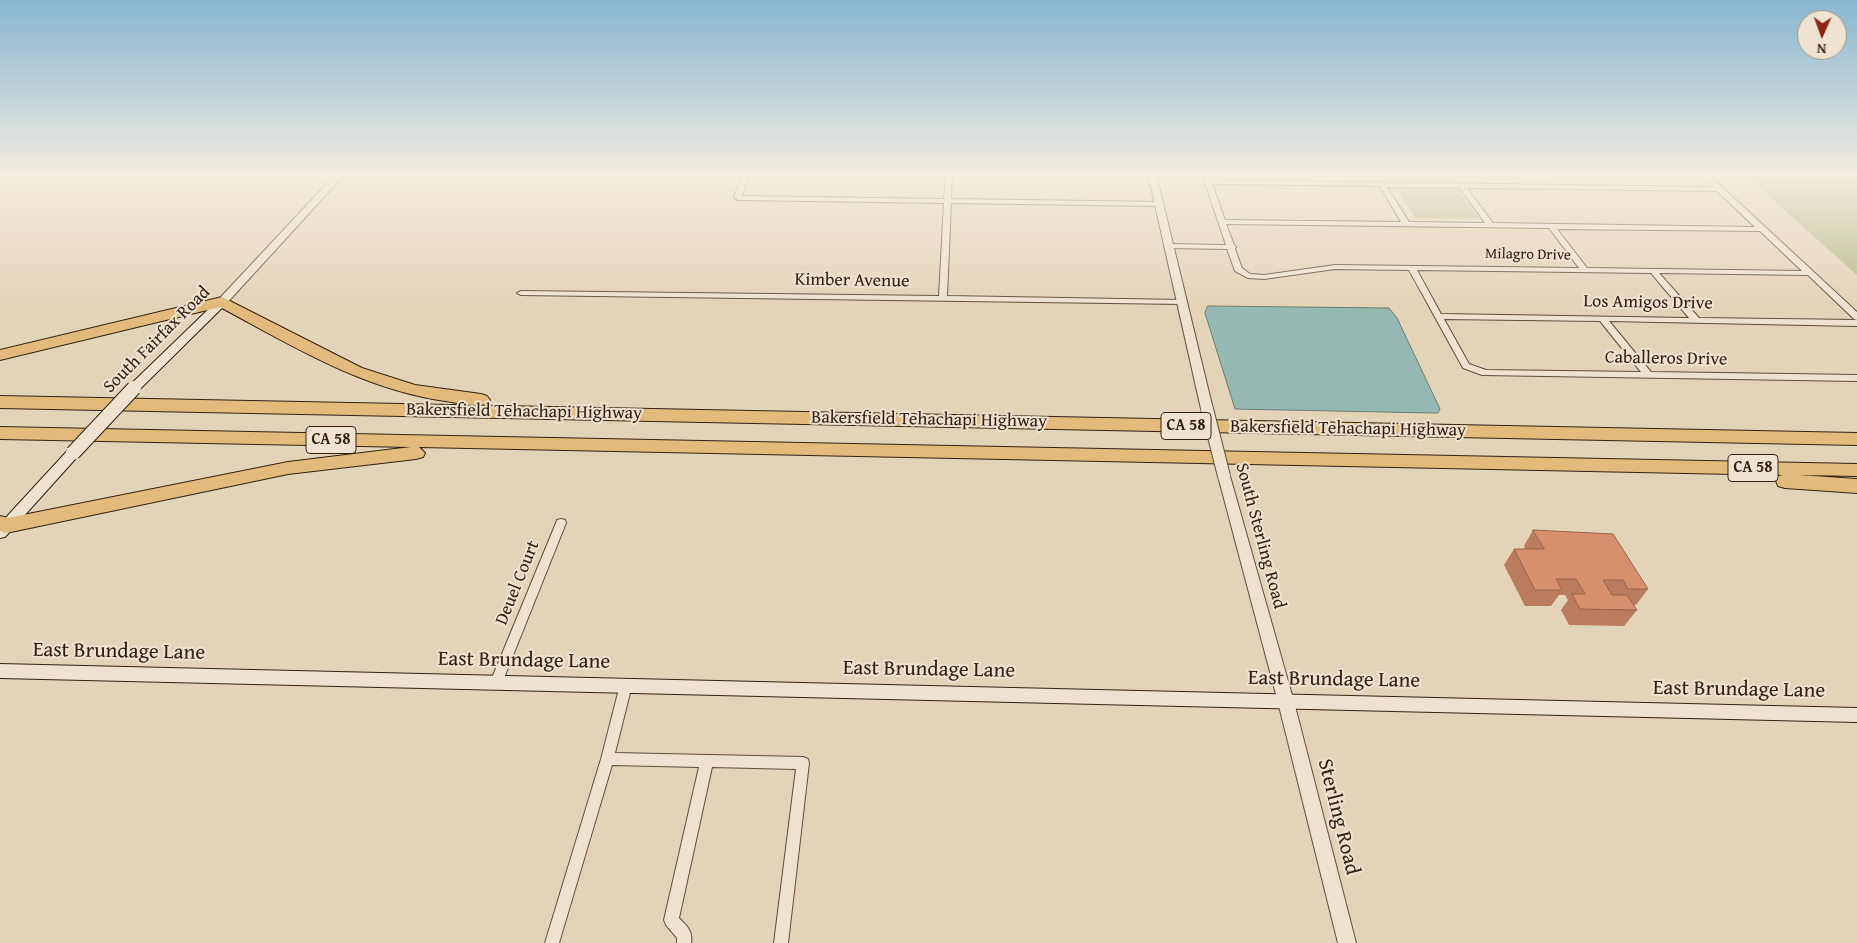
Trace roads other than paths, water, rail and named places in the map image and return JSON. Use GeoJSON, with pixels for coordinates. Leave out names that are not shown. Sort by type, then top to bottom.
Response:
{"type":"FeatureCollection","features":[{"type":"Feature","properties":{"kind":"highway"},"geometry":{"type":"LineString","coordinates":[[0,356],[222,302],[356,371],[397,386],[471,399],[629,414]]}},
{"type":"Feature","properties":{"kind":"highway","name":"Bakersfield Tehachapi Highway"},"geometry":{"type":"LineString","coordinates":[[0,402],[1857,439]]}},
{"type":"Feature","properties":{"kind":"highway"},"geometry":{"type":"LineString","coordinates":[[1743,437],[1783,431],[1857,431]]}},
{"type":"Feature","properties":{"kind":"highway","name":"Bakersfield Tehachapi Highway"},"geometry":{"type":"LineString","coordinates":[[0,434],[1857,470]]}},
{"type":"Feature","properties":{"kind":"highway"},"geometry":{"type":"LineString","coordinates":[[2,527],[255,474],[366,457],[453,451],[662,447]]}},
{"type":"Feature","properties":{"kind":"highway"},"geometry":{"type":"LineString","coordinates":[[1649,466],[1680,473],[1857,486]]}},
{"type":"Feature","properties":{"kind":"main road","name":"South Fairfax Road"},"geometry":{"type":"LineString","coordinates":[[2,527],[134,388],[222,302]]}},
{"type":"Feature","properties":{"kind":"main road","name":"East Brundage Lane"},"geometry":{"type":"LineString","coordinates":[[0,671],[1857,715]]}},
{"type":"Feature","properties":{"kind":"street","name":"South Fairfax Road"},"geometry":{"type":"LineString","coordinates":[[222,302],[300,218]]}},
{"type":"Feature","properties":{"kind":"street"},"geometry":{"type":"LineString","coordinates":[[943,299],[946,218]]}},
{"type":"Feature","properties":{"kind":"street","name":"South Sterling Road"},"geometry":{"type":"LineString","coordinates":[[1162,218],[1224,476],[1286,702]]}},
{"type":"Feature","properties":{"kind":"street"},"geometry":{"type":"LineString","coordinates":[[1169,246],[1232,247],[1221,218]]}},
{"type":"Feature","properties":{"kind":"street"},"geometry":{"type":"LineString","coordinates":[[1402,218],[1406,224]]}},
{"type":"Feature","properties":{"kind":"street"},"geometry":{"type":"LineString","coordinates":[[1485,218],[1490,225]]}},
{"type":"Feature","properties":{"kind":"street"},"geometry":{"type":"LineString","coordinates":[[1749,218],[1857,317]]}},
{"type":"Feature","properties":{"kind":"street"},"geometry":{"type":"LineString","coordinates":[[1222,222],[1761,229]]}},
{"type":"Feature","properties":{"kind":"street"},"geometry":{"type":"LineString","coordinates":[[1551,226],[1585,270]]}},
{"type":"Feature","properties":{"kind":"street","name":"Milagro Drive"},"geometry":{"type":"LineString","coordinates":[[1232,247],[1238,269],[1248,276],[1264,277],[1335,267],[1810,273]]}},
{"type":"Feature","properties":{"kind":"street"},"geometry":{"type":"LineString","coordinates":[[1411,267],[1438,316]]}},
{"type":"Feature","properties":{"kind":"street"},"geometry":{"type":"LineString","coordinates":[[1653,271],[1696,320]]}},
{"type":"Feature","properties":{"kind":"street","name":"Kimber Avenue"},"geometry":{"type":"LineString","coordinates":[[521,293],[1183,302]]}},
{"type":"Feature","properties":{"kind":"street","name":"Los Amigos Drive"},"geometry":{"type":"LineString","coordinates":[[1438,316],[1857,323]]}},
{"type":"Feature","properties":{"kind":"street","name":"Caballeros Drive"},"geometry":{"type":"LineString","coordinates":[[1438,316],[1466,366],[1474,371],[1485,373],[1857,378]]}},
{"type":"Feature","properties":{"kind":"street"},"geometry":{"type":"LineString","coordinates":[[1602,318],[1649,376]]}},
{"type":"Feature","properties":{"kind":"street","name":"Deuel Court"},"geometry":{"type":"LineString","coordinates":[[496,683],[561,523]]}},
{"type":"Feature","properties":{"kind":"street"},"geometry":{"type":"LineString","coordinates":[[552,943],[607,759],[626,685]]}},
{"type":"Feature","properties":{"kind":"street","name":"Sterling Road"},"geometry":{"type":"LineString","coordinates":[[1286,702],[1347,943]]}},
{"type":"Feature","properties":{"kind":"street"},"geometry":{"type":"LineString","coordinates":[[607,759],[803,764],[781,943]]}},
{"type":"Feature","properties":{"kind":"street"},"geometry":{"type":"LineString","coordinates":[[684,943],[685,935],[671,920],[707,762]]}},
{"type":"Feature","properties":{"kind":"water"},"geometry":{"type":"Polygon","coordinates":[[[1208,306],[1389,308],[1397,318],[1440,409],[1438,413],[1432,413],[1235,409],[1205,313],[1208,306]]]}}]}
